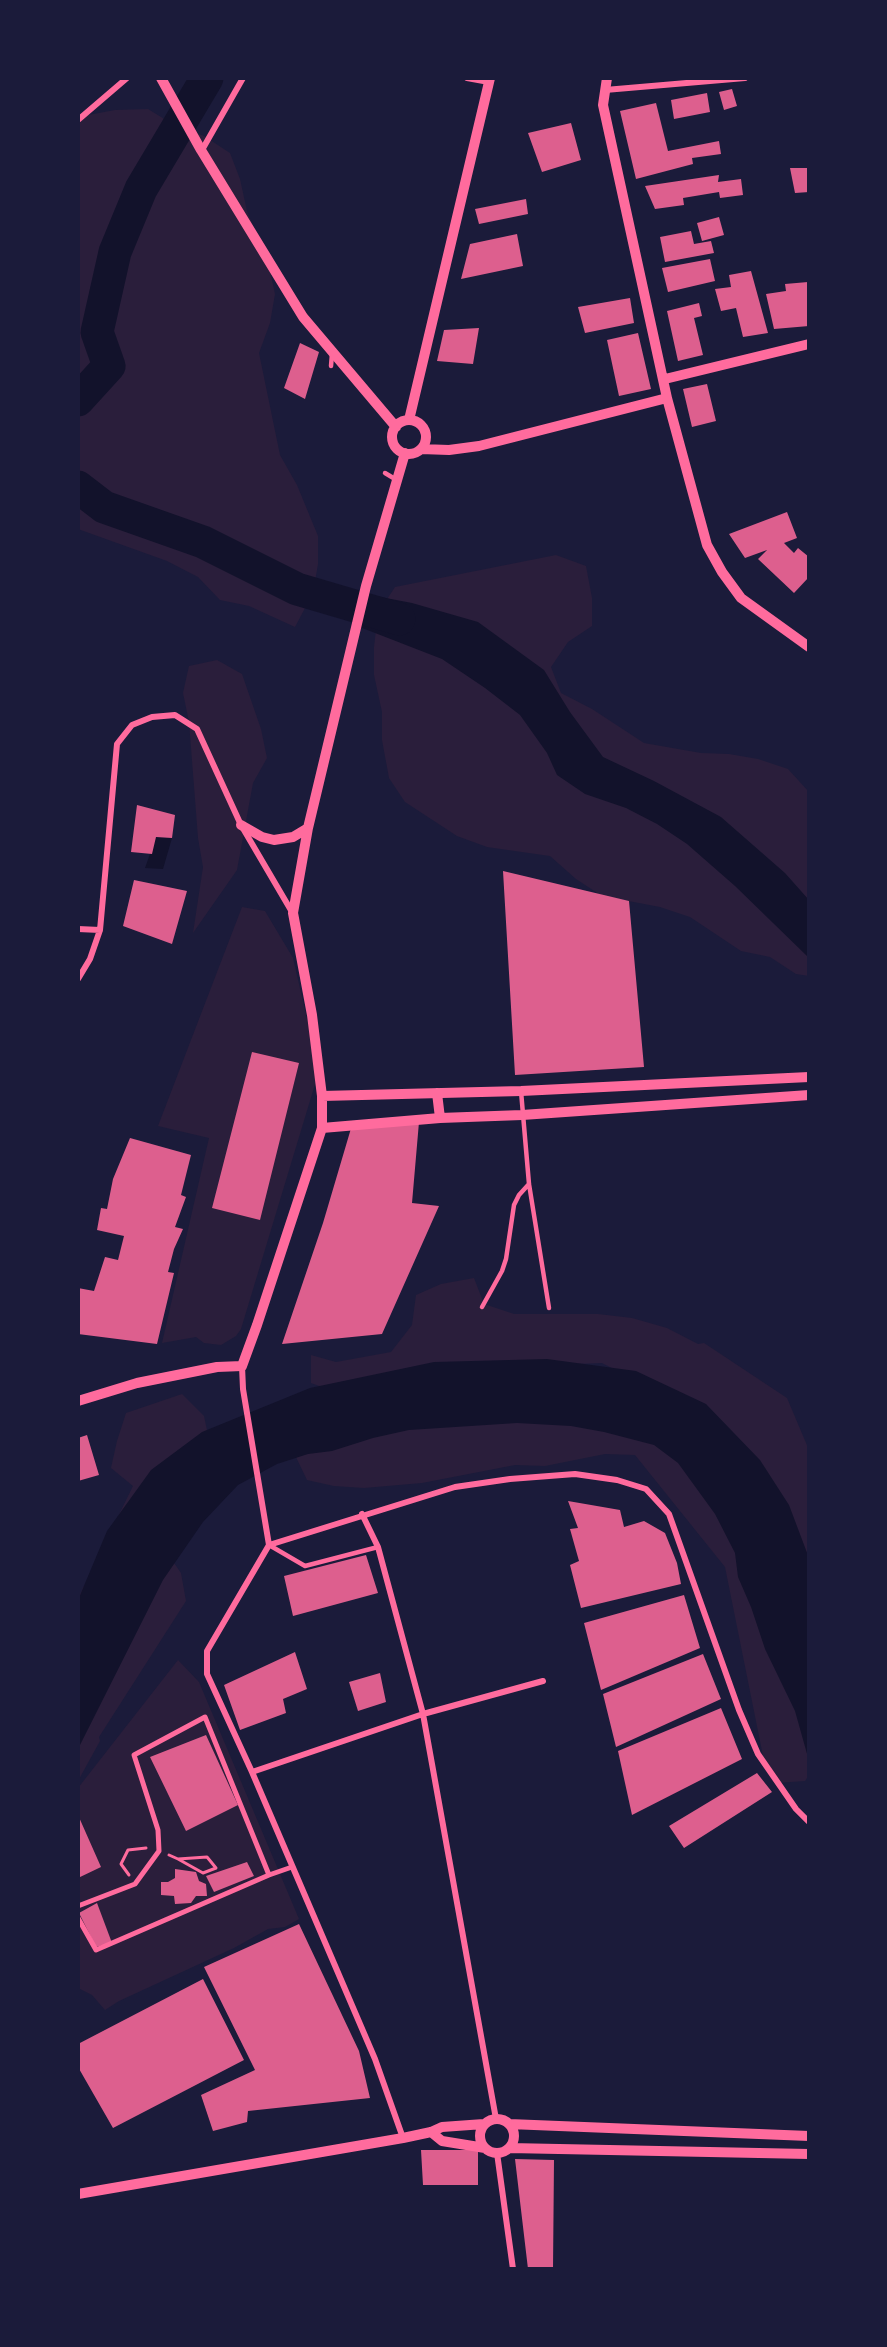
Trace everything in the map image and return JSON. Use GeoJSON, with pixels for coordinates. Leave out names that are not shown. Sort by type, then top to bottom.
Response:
{"type":"FeatureCollection","features":[{"type":"Feature","properties":{"kind":"street"},"geometry":{"type":"LineString","coordinates":[[78,120],[127,78]]}},
{"type":"Feature","properties":{"kind":"street"},"geometry":{"type":"LineString","coordinates":[[161,78],[201,150],[303,317],[396,427]]}},
{"type":"Feature","properties":{"kind":"street"},"geometry":{"type":"LineString","coordinates":[[201,150],[243,78]]}},
{"type":"Feature","properties":{"kind":"street"},"geometry":{"type":"LineString","coordinates":[[409,420],[489,80],[467,78]]}},
{"type":"Feature","properties":{"kind":"street"},"geometry":{"type":"LineString","coordinates":[[608,78],[603,105],[667,398],[707,545],[722,572],[741,598],[809,646]]}},
{"type":"Feature","properties":{"kind":"street"},"geometry":{"type":"LineString","coordinates":[[604,90],[745,78]]}},
{"type":"Feature","properties":{"kind":"street"},"geometry":{"type":"LineString","coordinates":[[664,379],[809,344]]}},
{"type":"Feature","properties":{"kind":"street"},"geometry":{"type":"LineString","coordinates":[[421,449],[449,450],[479,446],[667,398]]}},
{"type":"Feature","properties":{"kind":"street"},"geometry":{"type":"LineString","coordinates":[[409,420],[419,423],[426,433],[425,444],[411,454],[400,451],[393,443],[393,432],[396,427],[401,422],[409,420]]}},
{"type":"Feature","properties":{"kind":"street"},"geometry":{"type":"LineString","coordinates":[[292,913],[308,828],[366,585],[405,453]]}},
{"type":"Feature","properties":{"kind":"street"},"geometry":{"type":"LineString","coordinates":[[78,979],[90,959],[100,930],[117,744],[132,725],[152,717],[175,715],[197,729],[241,825],[292,913],[312,1016],[322,1096],[322,1128],[242,1366],[243,1389],[269,1545],[207,1651],[205,1663],[207,1674],[252,1772],[375,2059],[403,2138]]}},
{"type":"Feature","properties":{"kind":"street"},"geometry":{"type":"LineString","coordinates":[[241,825],[262,837],[274,840],[293,837],[308,828]]}},
{"type":"Feature","properties":{"kind":"street"},"geometry":{"type":"LineString","coordinates":[[78,929],[100,930]]}},
{"type":"Feature","properties":{"kind":"street"},"geometry":{"type":"LineString","coordinates":[[322,1096],[521,1091],[809,1077]]}},
{"type":"Feature","properties":{"kind":"street"},"geometry":{"type":"LineString","coordinates":[[784,1078],[785,1096]]}},
{"type":"Feature","properties":{"kind":"street"},"geometry":{"type":"LineString","coordinates":[[656,1083],[656,1104]]}},
{"type":"Feature","properties":{"kind":"street"},"geometry":{"type":"LineString","coordinates":[[437,1093],[440,1118]]}},
{"type":"Feature","properties":{"kind":"street"},"geometry":{"type":"LineString","coordinates":[[322,1128],[440,1118],[522,1115],[809,1095]]}},
{"type":"Feature","properties":{"kind":"street"},"geometry":{"type":"LineString","coordinates":[[78,1401],[137,1383],[217,1367],[242,1366]]}},
{"type":"Feature","properties":{"kind":"street"},"geometry":{"type":"LineString","coordinates":[[269,1545],[362,1514],[455,1487],[510,1479],[575,1474],[617,1480],[646,1489],[669,1515],[739,1710],[758,1755],[796,1809],[809,1822]]}},
{"type":"Feature","properties":{"kind":"street"},"geometry":{"type":"LineString","coordinates":[[362,1514],[378,1547],[423,1714],[496,2119]]}},
{"type":"Feature","properties":{"kind":"street"},"geometry":{"type":"LineString","coordinates":[[252,1772],[423,1714],[543,1681]]}},
{"type":"Feature","properties":{"kind":"street"},"geometry":{"type":"LineString","coordinates":[[78,1906],[135,1884],[159,1851],[158,1830],[134,1755],[205,1717],[269,1875]]}},
{"type":"Feature","properties":{"kind":"street"},"geometry":{"type":"LineString","coordinates":[[78,1917],[96,1950],[292,1867]]}},
{"type":"Feature","properties":{"kind":"street"},"geometry":{"type":"LineString","coordinates":[[78,2194],[403,2138],[431,2132],[442,2127],[484,2124],[496,2119],[509,2124],[809,2136]]}},
{"type":"Feature","properties":{"kind":"street"},"geometry":{"type":"LineString","coordinates":[[484,2124],[480,2136],[485,2148]]}},
{"type":"Feature","properties":{"kind":"street"},"geometry":{"type":"LineString","coordinates":[[509,2124],[514,2136],[509,2148]]}},
{"type":"Feature","properties":{"kind":"street"},"geometry":{"type":"LineString","coordinates":[[431,2132],[438,2138],[451,2143],[485,2148],[497,2153],[509,2148],[809,2154]]}},
{"type":"Feature","properties":{"kind":"street"},"geometry":{"type":"LineString","coordinates":[[497,2153],[513,2269]]}},
{"type":"Feature","properties":{"kind":"lane"},"geometry":{"type":"LineString","coordinates":[[331,366],[332,354]]}},
{"type":"Feature","properties":{"kind":"lane"},"geometry":{"type":"LineString","coordinates":[[385,473],[398,481]]}},
{"type":"Feature","properties":{"kind":"lane"},"geometry":{"type":"LineString","coordinates":[[521,1091],[529,1184],[549,1308]]}},
{"type":"Feature","properties":{"kind":"lane"},"geometry":{"type":"LineString","coordinates":[[482,1307],[502,1271],[514,1205],[529,1184]]}},
{"type":"Feature","properties":{"kind":"lane"},"geometry":{"type":"LineString","coordinates":[[269,1545],[305,1566],[378,1547]]}},
{"type":"Feature","properties":{"kind":"shaded area"},"geometry":{"type":"Polygon","coordinates":[[[148,109],[174,125],[204,136],[230,153],[240,179],[247,211],[268,262],[275,294],[270,323],[259,353],[280,455],[297,485],[318,536],[318,564],[313,593],[295,627],[249,606],[220,600],[198,577],[167,561],[78,529],[78,124],[83,116],[115,110],[148,109]]]}},
{"type":"Feature","properties":{"kind":"shaded area"},"geometry":{"type":"Polygon","coordinates":[[[556,555],[586,566],[592,598],[592,626],[568,642],[551,667],[561,693],[592,709],[644,743],[701,753],[729,754],[758,759],[788,769],[809,792],[809,976],[796,974],[770,957],[741,951],[690,917],[660,907],[602,896],[576,879],[550,856],[487,847],[457,836],[405,802],[389,778],[382,740],[382,712],[374,675],[374,647],[378,613],[395,587],[556,555]]]}},
{"type":"Feature","properties":{"kind":"shaded area"},"geometry":{"type":"Polygon","coordinates":[[[365,594],[412,603],[478,622],[544,670],[570,712],[603,757],[721,817],[785,873],[809,900],[809,958],[735,886],[687,844],[657,824],[626,808],[585,794],[557,775],[547,753],[520,715],[485,688],[442,659],[357,626],[365,594]]]}},
{"type":"Feature","properties":{"kind":"shaded area"},"geometry":{"type":"Polygon","coordinates":[[[217,660],[242,674],[261,729],[267,758],[253,783],[237,870],[193,933],[203,867],[198,838],[189,722],[183,693],[189,666],[217,660]]]}},
{"type":"Feature","properties":{"kind":"shaded area"},"geometry":{"type":"Polygon","coordinates":[[[156,837],[172,838],[163,869],[145,868],[156,837]]]}},
{"type":"Feature","properties":{"kind":"shaded area"},"geometry":{"type":"Polygon","coordinates":[[[242,907],[265,911],[293,958],[319,1071],[241,1329],[236,1336],[221,1345],[204,1343],[196,1337],[162,1343],[209,1138],[158,1126],[242,907]]]}},
{"type":"Feature","properties":{"kind":"shaded area"},"geometry":{"type":"Polygon","coordinates":[[[474,1278],[484,1304],[514,1314],[598,1314],[632,1318],[667,1328],[698,1344],[704,1343],[787,1398],[809,1450],[809,1775],[805,1781],[776,1783],[763,1756],[725,1567],[635,1455],[605,1454],[545,1466],[515,1465],[422,1483],[364,1488],[334,1486],[307,1480],[294,1453],[339,1422],[664,1395],[602,1363],[469,1368],[341,1394],[311,1383],[311,1355],[336,1362],[391,1352],[412,1325],[416,1295],[441,1284],[474,1278]]]}},
{"type":"Feature","properties":{"kind":"shaded area"},"geometry":{"type":"Polygon","coordinates":[[[547,1359],[636,1371],[706,1404],[760,1460],[789,1505],[809,1558],[809,1761],[795,1711],[765,1649],[738,1577],[735,1553],[715,1514],[678,1463],[654,1445],[604,1432],[571,1426],[517,1423],[409,1430],[373,1438],[332,1451],[308,1454],[277,1464],[238,1485],[203,1522],[163,1580],[78,1749],[78,1600],[107,1531],[151,1470],[202,1432],[310,1388],[434,1362],[547,1359]]]}},
{"type":"Feature","properties":{"kind":"shaded area"},"geometry":{"type":"Polygon","coordinates":[[[182,1394],[204,1416],[210,1444],[165,1550],[181,1573],[186,1601],[99,1737],[100,1741],[78,1781],[78,1598],[133,1486],[111,1468],[117,1441],[126,1413],[182,1394]]]}},
{"type":"Feature","properties":{"kind":"shaded area"},"geometry":{"type":"Polygon","coordinates":[[[178,1660],[199,1682],[299,1919],[285,1927],[268,1929],[234,1948],[119,2001],[105,2010],[92,1995],[78,1988],[78,1788],[178,1660]]]}},
{"type":"Feature","properties":{"kind":"building"},"geometry":{"type":"Polygon","coordinates":[[[732,89],[737,106],[724,110],[719,92],[732,89]]]}},
{"type":"Feature","properties":{"kind":"building"},"geometry":{"type":"Polygon","coordinates":[[[707,93],[710,112],[674,119],[671,100],[707,93]]]}},
{"type":"Feature","properties":{"kind":"building"},"geometry":{"type":"Polygon","coordinates":[[[656,103],[668,151],[719,141],[721,154],[692,158],[693,164],[636,179],[620,111],[656,103]]]}},
{"type":"Feature","properties":{"kind":"building"},"geometry":{"type":"Polygon","coordinates":[[[571,123],[581,160],[542,172],[528,133],[571,123]]]}},
{"type":"Feature","properties":{"kind":"building"},"geometry":{"type":"Polygon","coordinates":[[[790,168],[809,168],[809,192],[795,193],[790,168]]]}},
{"type":"Feature","properties":{"kind":"building"},"geometry":{"type":"Polygon","coordinates":[[[719,175],[718,182],[741,179],[743,195],[720,198],[719,192],[683,198],[684,205],[655,209],[645,186],[719,175]]]}},
{"type":"Feature","properties":{"kind":"building"},"geometry":{"type":"Polygon","coordinates":[[[526,199],[528,214],[479,224],[475,209],[526,199]]]}},
{"type":"Feature","properties":{"kind":"building"},"geometry":{"type":"Polygon","coordinates":[[[719,217],[724,235],[702,241],[697,223],[719,217]]]}},
{"type":"Feature","properties":{"kind":"building"},"geometry":{"type":"Polygon","coordinates":[[[691,231],[694,244],[711,241],[714,253],[665,262],[660,237],[691,231]]]}},
{"type":"Feature","properties":{"kind":"building"},"geometry":{"type":"Polygon","coordinates":[[[517,234],[523,266],[461,279],[470,244],[517,234]]]}},
{"type":"Feature","properties":{"kind":"building"},"geometry":{"type":"Polygon","coordinates":[[[710,259],[715,281],[668,292],[662,268],[710,259]]]}},
{"type":"Feature","properties":{"kind":"building"},"geometry":{"type":"Polygon","coordinates":[[[751,271],[768,333],[743,337],[736,308],[721,311],[715,289],[731,287],[729,275],[751,271]]]}},
{"type":"Feature","properties":{"kind":"building"},"geometry":{"type":"Polygon","coordinates":[[[808,282],[809,326],[774,329],[766,294],[786,291],[785,284],[808,282]]]}},
{"type":"Feature","properties":{"kind":"building"},"geometry":{"type":"Polygon","coordinates":[[[630,298],[634,323],[585,333],[578,307],[630,298]]]}},
{"type":"Feature","properties":{"kind":"building"},"geometry":{"type":"Polygon","coordinates":[[[699,303],[702,316],[694,318],[703,355],[678,361],[667,311],[699,303]]]}},
{"type":"Feature","properties":{"kind":"building"},"geometry":{"type":"Polygon","coordinates":[[[479,328],[473,364],[437,361],[444,330],[479,328]]]}},
{"type":"Feature","properties":{"kind":"building"},"geometry":{"type":"Polygon","coordinates":[[[638,333],[651,389],[619,396],[607,340],[638,333]]]}},
{"type":"Feature","properties":{"kind":"building"},"geometry":{"type":"Polygon","coordinates":[[[300,343],[319,352],[305,399],[284,388],[300,343]]]}},
{"type":"Feature","properties":{"kind":"building"},"geometry":{"type":"Polygon","coordinates":[[[707,384],[716,421],[692,427],[683,389],[707,384]]]}},
{"type":"Feature","properties":{"kind":"building"},"geometry":{"type":"Polygon","coordinates":[[[787,512],[797,538],[784,543],[794,553],[798,548],[809,557],[809,577],[794,593],[758,559],[767,550],[745,558],[729,534],[787,512]]]}},
{"type":"Feature","properties":{"kind":"building"},"geometry":{"type":"Polygon","coordinates":[[[137,805],[175,815],[172,838],[156,837],[152,854],[131,852],[137,805]]]}},
{"type":"Feature","properties":{"kind":"building"},"geometry":{"type":"Polygon","coordinates":[[[503,871],[629,901],[644,1067],[515,1075],[503,871]]]}},
{"type":"Feature","properties":{"kind":"building"},"geometry":{"type":"Polygon","coordinates":[[[134,880],[187,891],[172,944],[123,926],[134,880]]]}},
{"type":"Feature","properties":{"kind":"building"},"geometry":{"type":"Polygon","coordinates":[[[252,1052],[299,1063],[260,1220],[212,1208],[252,1052]]]}},
{"type":"Feature","properties":{"kind":"building"},"geometry":{"type":"Polygon","coordinates":[[[419,1122],[412,1203],[439,1206],[382,1334],[282,1344],[323,1223],[352,1125],[419,1122]]]}},
{"type":"Feature","properties":{"kind":"building"},"geometry":{"type":"Polygon","coordinates":[[[130,1138],[191,1155],[181,1195],[186,1197],[175,1227],[183,1229],[174,1249],[168,1272],[174,1273],[157,1344],[78,1334],[78,1288],[94,1291],[105,1257],[118,1260],[124,1236],[97,1230],[101,1208],[107,1209],[113,1179],[130,1138]]]}},
{"type":"Feature","properties":{"kind":"building"},"geometry":{"type":"Polygon","coordinates":[[[87,1435],[99,1475],[78,1481],[78,1438],[87,1435]]]}},
{"type":"Feature","properties":{"kind":"building"},"geometry":{"type":"Polygon","coordinates":[[[568,1501],[620,1510],[624,1527],[644,1521],[665,1533],[677,1563],[681,1584],[581,1608],[570,1565],[579,1561],[570,1529],[578,1528],[568,1501]]]}},
{"type":"Feature","properties":{"kind":"building"},"geometry":{"type":"Polygon","coordinates":[[[366,1555],[378,1593],[293,1616],[284,1576],[366,1555]]]}},
{"type":"Feature","properties":{"kind":"building"},"geometry":{"type":"Polygon","coordinates":[[[684,1595],[700,1648],[601,1690],[584,1623],[684,1595]]]}},
{"type":"Feature","properties":{"kind":"building"},"geometry":{"type":"Polygon","coordinates":[[[295,1652],[307,1689],[283,1699],[286,1713],[240,1730],[224,1685],[295,1652]]]}},
{"type":"Feature","properties":{"kind":"building"},"geometry":{"type":"Polygon","coordinates":[[[703,1654],[721,1699],[616,1747],[603,1694],[703,1654]]]}},
{"type":"Feature","properties":{"kind":"building"},"geometry":{"type":"Polygon","coordinates":[[[380,1673],[386,1702],[358,1711],[349,1682],[380,1673]]]}},
{"type":"Feature","properties":{"kind":"building"},"geometry":{"type":"Polygon","coordinates":[[[721,1708],[742,1759],[632,1815],[618,1751],[721,1708]]]}},
{"type":"Feature","properties":{"kind":"building"},"geometry":{"type":"Polygon","coordinates":[[[206,1735],[238,1805],[186,1831],[150,1757],[206,1735]]]}},
{"type":"Feature","properties":{"kind":"building"},"geometry":{"type":"Polygon","coordinates":[[[757,1773],[772,1792],[684,1848],[669,1826],[757,1773]]]}},
{"type":"Feature","properties":{"kind":"building"},"geometry":{"type":"Polygon","coordinates":[[[78,1815],[101,1867],[78,1878],[78,1815]]]}},
{"type":"Feature","properties":{"kind":"building"},"geometry":{"type":"Polygon","coordinates":[[[247,1862],[254,1876],[214,1892],[206,1876],[247,1862]]]}},
{"type":"Feature","properties":{"kind":"building"},"geometry":{"type":"Polygon","coordinates":[[[175,1869],[196,1872],[199,1881],[206,1884],[207,1896],[196,1896],[191,1903],[175,1904],[174,1896],[161,1895],[161,1882],[168,1882],[175,1878],[175,1869]]]}},
{"type":"Feature","properties":{"kind":"building"},"geometry":{"type":"Polygon","coordinates":[[[97,1903],[112,1943],[96,1947],[79,1913],[97,1903]]]}},
{"type":"Feature","properties":{"kind":"building"},"geometry":{"type":"Polygon","coordinates":[[[299,1924],[359,2051],[370,2098],[248,2111],[247,2122],[213,2131],[201,2095],[255,2070],[204,1967],[299,1924]]]}},
{"type":"Feature","properties":{"kind":"building"},"geometry":{"type":"Polygon","coordinates":[[[203,1979],[244,2060],[113,2128],[78,2067],[78,2044],[203,1979]]]}},
{"type":"Feature","properties":{"kind":"building"},"geometry":{"type":"Polygon","coordinates":[[[421,2150],[478,2150],[478,2185],[423,2185],[421,2150]]]}},
{"type":"Feature","properties":{"kind":"building"},"geometry":{"type":"Polygon","coordinates":[[[515,2159],[554,2160],[553,2269],[528,2269],[515,2159]]]}},
{"type":"Feature","properties":{"kind":"waterway"},"geometry":{"type":"LineString","coordinates":[[78,400],[109,366],[97,332],[115,252],[141,189],[207,78]]}},
{"type":"Feature","properties":{"kind":"waterway"},"geometry":{"type":"LineString","coordinates":[[78,487],[104,507],[203,542],[297,589],[399,619]]}}]}
